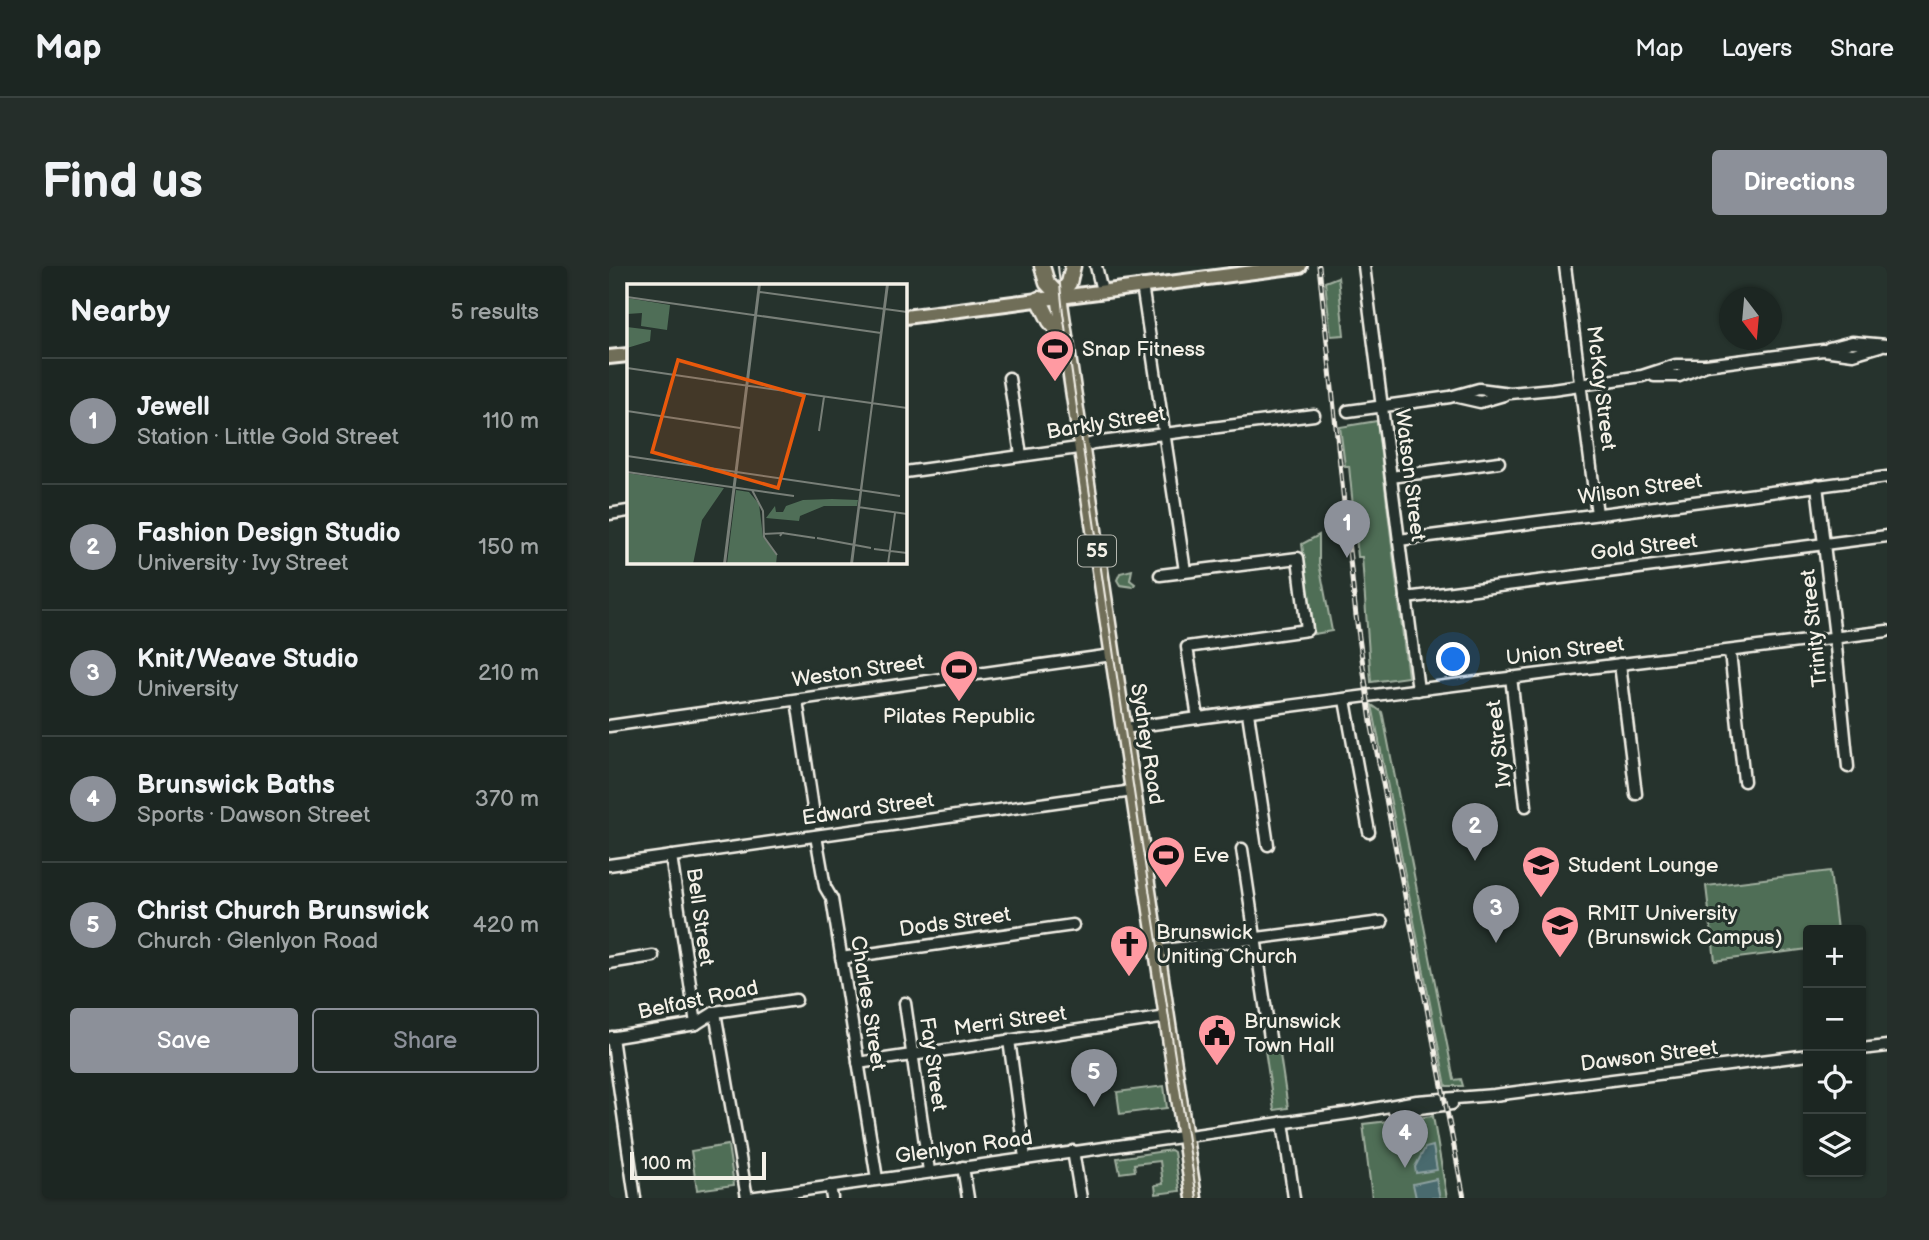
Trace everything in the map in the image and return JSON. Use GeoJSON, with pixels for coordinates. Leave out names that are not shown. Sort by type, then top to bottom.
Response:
{"type":"FeatureCollection","features":[{"type":"Feature","properties":{"kind":"highway","name":"55"},"geometry":{"type":"LineString","coordinates":[[1042,266],[1047,283],[1059,296]]}},
{"type":"Feature","properties":{"kind":"highway"},"geometry":{"type":"LineString","coordinates":[[1059,296],[1069,283],[1073,266]]}},
{"type":"Feature","properties":{"kind":"highway","name":"Sydney Road"},"geometry":{"type":"LineString","coordinates":[[1059,296],[1194,1198]]}},
{"type":"Feature","properties":{"kind":"highway"},"geometry":{"type":"LineString","coordinates":[[1039,299],[1050,321],[1065,339]]}},
{"type":"Feature","properties":{"kind":"main road"},"geometry":{"type":"LineString","coordinates":[[907,317],[1300,266]]}},
{"type":"Feature","properties":{"kind":"main road"},"geometry":{"type":"LineString","coordinates":[[609,358],[627,355]]}},
{"type":"Feature","properties":{"kind":"street"},"geometry":{"type":"LineString","coordinates":[[1096,266],[1102,290]]}},
{"type":"Feature","properties":{"kind":"street","name":"Watson Street"},"geometry":{"type":"LineString","coordinates":[[1364,266],[1418,690]]}},
{"type":"Feature","properties":{"kind":"street","name":"McKay Street"},"geometry":{"type":"LineString","coordinates":[[1565,266],[1597,514]]}},
{"type":"Feature","properties":{"kind":"street"},"geometry":{"type":"LineString","coordinates":[[1142,285],[1185,571]]}},
{"type":"Feature","properties":{"kind":"street"},"geometry":{"type":"LineString","coordinates":[[1348,411],[1450,397],[1484,389],[1510,393],[1642,376],[1679,376],[1706,365],[1823,350],[1852,342],[1883,346]]}},
{"type":"Feature","properties":{"kind":"street"},"geometry":{"type":"LineString","coordinates":[[1009,378],[1021,456]]}},
{"type":"Feature","properties":{"kind":"street","name":"Barkly Street"},"geometry":{"type":"LineString","coordinates":[[907,472],[1314,415]]}},
{"type":"Feature","properties":{"kind":"street"},"geometry":{"type":"LineString","coordinates":[[1391,477],[1499,462]]}},
{"type":"Feature","properties":{"kind":"street","name":"Wilson Street"},"geometry":{"type":"LineString","coordinates":[[1399,540],[1887,477]]}},
{"type":"Feature","properties":{"kind":"street","name":"Trinity Street"},"geometry":{"type":"LineString","coordinates":[[1817,485],[1836,637],[1848,767]]}},
{"type":"Feature","properties":{"kind":"street"},"geometry":{"type":"LineString","coordinates":[[609,514],[627,511]]}},
{"type":"Feature","properties":{"kind":"street","name":"Gold Street"},"geometry":{"type":"LineString","coordinates":[[1406,598],[1887,536]]}},
{"type":"Feature","properties":{"kind":"street"},"geometry":{"type":"LineString","coordinates":[[1160,575],[1298,558],[1307,630],[1187,647],[1198,718]]}},
{"type":"Feature","properties":{"kind":"street","name":"Union Street"},"geometry":{"type":"LineString","coordinates":[[1124,729],[1511,677],[1887,631]]}},
{"type":"Feature","properties":{"kind":"street"},"geometry":{"type":"LineString","coordinates":[[1730,652],[1744,780]]}},
{"type":"Feature","properties":{"kind":"street","name":"Weston Street"},"geometry":{"type":"LineString","coordinates":[[609,726],[1112,655]]}},
{"type":"Feature","properties":{"kind":"street"},"geometry":{"type":"LineString","coordinates":[[1620,664],[1636,794]]}},
{"type":"Feature","properties":{"kind":"street","name":"Ivy Street"},"geometry":{"type":"LineString","coordinates":[[1511,677],[1526,806]]}},
{"type":"Feature","properties":{"kind":"street"},"geometry":{"type":"LineString","coordinates":[[1345,699],[1369,832]]}},
{"type":"Feature","properties":{"kind":"street"},"geometry":{"type":"LineString","coordinates":[[797,700],[814,815]]}},
{"type":"Feature","properties":{"kind":"street"},"geometry":{"type":"LineString","coordinates":[[1248,713],[1268,845]]}},
{"type":"Feature","properties":{"kind":"street","name":"Edward Street"},"geometry":{"type":"LineString","coordinates":[[609,865],[1133,791]]}},
{"type":"Feature","properties":{"kind":"street","name":"Charles Street"},"geometry":{"type":"LineString","coordinates":[[816,836],[825,887],[832,899],[877,1179]]}},
{"type":"Feature","properties":{"kind":"street"},"geometry":{"type":"LineString","coordinates":[[1242,849],[1271,1045]]}},
{"type":"Feature","properties":{"kind":"street","name":"Bell Street"},"geometry":{"type":"LineString","coordinates":[[671,856],[696,1024]]}},
{"type":"Feature","properties":{"kind":"street"},"geometry":{"type":"LineString","coordinates":[[1157,951],[1382,922]]}},
{"type":"Feature","properties":{"kind":"street","name":"Dods Street"},"geometry":{"type":"LineString","coordinates":[[841,958],[1073,925]]}},
{"type":"Feature","properties":{"kind":"street"},"geometry":{"type":"LineString","coordinates":[[609,963],[653,956]]}},
{"type":"Feature","properties":{"kind":"street","name":"Belfast Road"},"geometry":{"type":"LineString","coordinates":[[610,1038],[696,1024],[716,1012],[796,1000]]}},
{"type":"Feature","properties":{"kind":"street","name":"Fay Street"},"geometry":{"type":"LineString","coordinates":[[905,1003],[929,1171]]}},
{"type":"Feature","properties":{"kind":"street"},"geometry":{"type":"LineString","coordinates":[[716,1012],[748,1198]]}},
{"type":"Feature","properties":{"kind":"street","name":"Merri Street"},"geometry":{"type":"LineString","coordinates":[[858,1063],[1167,1017]]}},
{"type":"Feature","properties":{"kind":"street"},"geometry":{"type":"LineString","coordinates":[[610,1038],[635,1198]]}},
{"type":"Feature","properties":{"kind":"street"},"geometry":{"type":"LineString","coordinates":[[1009,1040],[1025,1158]]}},
{"type":"Feature","properties":{"kind":"street"},"geometry":{"type":"LineString","coordinates":[[1866,1048],[1887,1046]]}},
{"type":"Feature","properties":{"kind":"street","name":"Dawson Street"},"geometry":{"type":"LineString","coordinates":[[1185,1135],[1351,1113],[1431,1107],[1494,1095],[1803,1056]]}},
{"type":"Feature","properties":{"kind":"street"},"geometry":{"type":"LineString","coordinates":[[1283,1122],[1294,1198]]}},
{"type":"Feature","properties":{"kind":"street","name":"Glenlyon Road"},"geometry":{"type":"LineString","coordinates":[[748,1198],[1185,1135]]}},
{"type":"Feature","properties":{"kind":"street"},"geometry":{"type":"LineString","coordinates":[[1073,1151],[1081,1198]]}},
{"type":"Feature","properties":{"kind":"street"},"geometry":{"type":"LineString","coordinates":[[963,1167],[968,1198]]}},
{"type":"Feature","properties":{"kind":"street"},"geometry":{"type":"LineString","coordinates":[[830,1186],[832,1198]]}},
{"type":"Feature","properties":{"kind":"green space"},"geometry":{"type":"Polygon","coordinates":[[[1338,277],[1344,335],[1331,336],[1325,282],[1338,277]]]}},
{"type":"Feature","properties":{"kind":"green space"},"geometry":{"type":"Polygon","coordinates":[[[1377,421],[1408,677],[1371,682],[1362,557],[1358,557],[1349,466],[1345,466],[1340,427],[1377,421]]]}},
{"type":"Feature","properties":{"kind":"green space"},"geometry":{"type":"Polygon","coordinates":[[[1319,535],[1319,563],[1332,631],[1314,634],[1302,544],[1319,535]]]}},
{"type":"Feature","properties":{"kind":"green space"},"geometry":{"type":"Polygon","coordinates":[[[1132,570],[1130,580],[1135,584],[1133,587],[1120,585],[1117,580],[1120,573],[1132,570]]]}},
{"type":"Feature","properties":{"kind":"green space"},"geometry":{"type":"Polygon","coordinates":[[[1372,705],[1382,712],[1383,716],[1454,1080],[1461,1079],[1463,1086],[1446,1086],[1372,705]]]}},
{"type":"Feature","properties":{"kind":"green space"},"geometry":{"type":"Polygon","coordinates":[[[1830,871],[1836,925],[1803,925],[1803,950],[1715,961],[1706,886],[1830,871]]]}},
{"type":"Feature","properties":{"kind":"green space"},"geometry":{"type":"Polygon","coordinates":[[[1279,1048],[1288,1108],[1274,1110],[1265,1050],[1279,1048]]]}},
{"type":"Feature","properties":{"kind":"green space"},"geometry":{"type":"Polygon","coordinates":[[[1164,1086],[1167,1108],[1120,1114],[1117,1092],[1164,1086]]]}},
{"type":"Feature","properties":{"kind":"green space"},"geometry":{"type":"Polygon","coordinates":[[[1433,1116],[1447,1198],[1372,1198],[1363,1124],[1433,1116]]]}},
{"type":"Feature","properties":{"kind":"green space"},"geometry":{"type":"Polygon","coordinates":[[[728,1145],[734,1185],[697,1190],[691,1151],[728,1145]]]}},
{"type":"Feature","properties":{"kind":"green space"},"geometry":{"type":"Polygon","coordinates":[[[1171,1150],[1174,1152],[1180,1191],[1156,1194],[1155,1185],[1163,1184],[1160,1161],[1134,1164],[1135,1171],[1120,1173],[1117,1158],[1171,1150]]]}},
{"type":"Feature","properties":{"kind":"water"},"geometry":{"type":"Polygon","coordinates":[[[1433,1146],[1437,1170],[1416,1173],[1415,1167],[1425,1148],[1433,1146]]]}},
{"type":"Feature","properties":{"kind":"water"},"geometry":{"type":"Polygon","coordinates":[[[1436,1179],[1440,1198],[1416,1198],[1413,1184],[1436,1179]]]}},
{"type":"Feature","properties":{"kind":"tram line"},"geometry":{"type":"LineString","coordinates":[[1058,266],[1139,825],[1197,1198]]}},
{"type":"Feature","properties":{"kind":"railway"},"geometry":{"type":"LineString","coordinates":[[1319,266],[1356,616],[1371,722],[1464,1198]]}},
{"type":"Feature","properties":{"kind":"place","name":"Snap Fitness"},"geometry":{"type":"Point","coordinates":[1055,383]}},
{"type":"Feature","properties":{"kind":"place","name":"Jewell"},"geometry":{"type":"Point","coordinates":[1347,558]}},
{"type":"Feature","properties":{"kind":"place","name":"Pilates Republic"},"geometry":{"type":"Point","coordinates":[959,703]}},
{"type":"Feature","properties":{"kind":"place","name":"Fashion Design Studio"},"geometry":{"type":"Point","coordinates":[1475,861]}},
{"type":"Feature","properties":{"kind":"place","name":"Eve"},"geometry":{"type":"Point","coordinates":[1166,889]}},
{"type":"Feature","properties":{"kind":"place","name":"Student Lounge"},"geometry":{"type":"Point","coordinates":[1541,899]}},
{"type":"Feature","properties":{"kind":"place","name":"Knit/Weave Studio"},"geometry":{"type":"Point","coordinates":[1496,943]}},
{"type":"Feature","properties":{"kind":"place","name":"RMIT University (Brunswick Campus)"},"geometry":{"type":"Point","coordinates":[1560,959]}},
{"type":"Feature","properties":{"kind":"place","name":"Brunswick Uniting Church"},"geometry":{"type":"Point","coordinates":[1129,978]}},
{"type":"Feature","properties":{"kind":"place","name":"Brunswick Town Hall"},"geometry":{"type":"Point","coordinates":[1217,1067]}},
{"type":"Feature","properties":{"kind":"place","name":"Christ Church Brunswick"},"geometry":{"type":"Point","coordinates":[1094,1107]}},
{"type":"Feature","properties":{"kind":"place","name":"Brunswick Baths"},"geometry":{"type":"Point","coordinates":[1405,1168]}}]}
